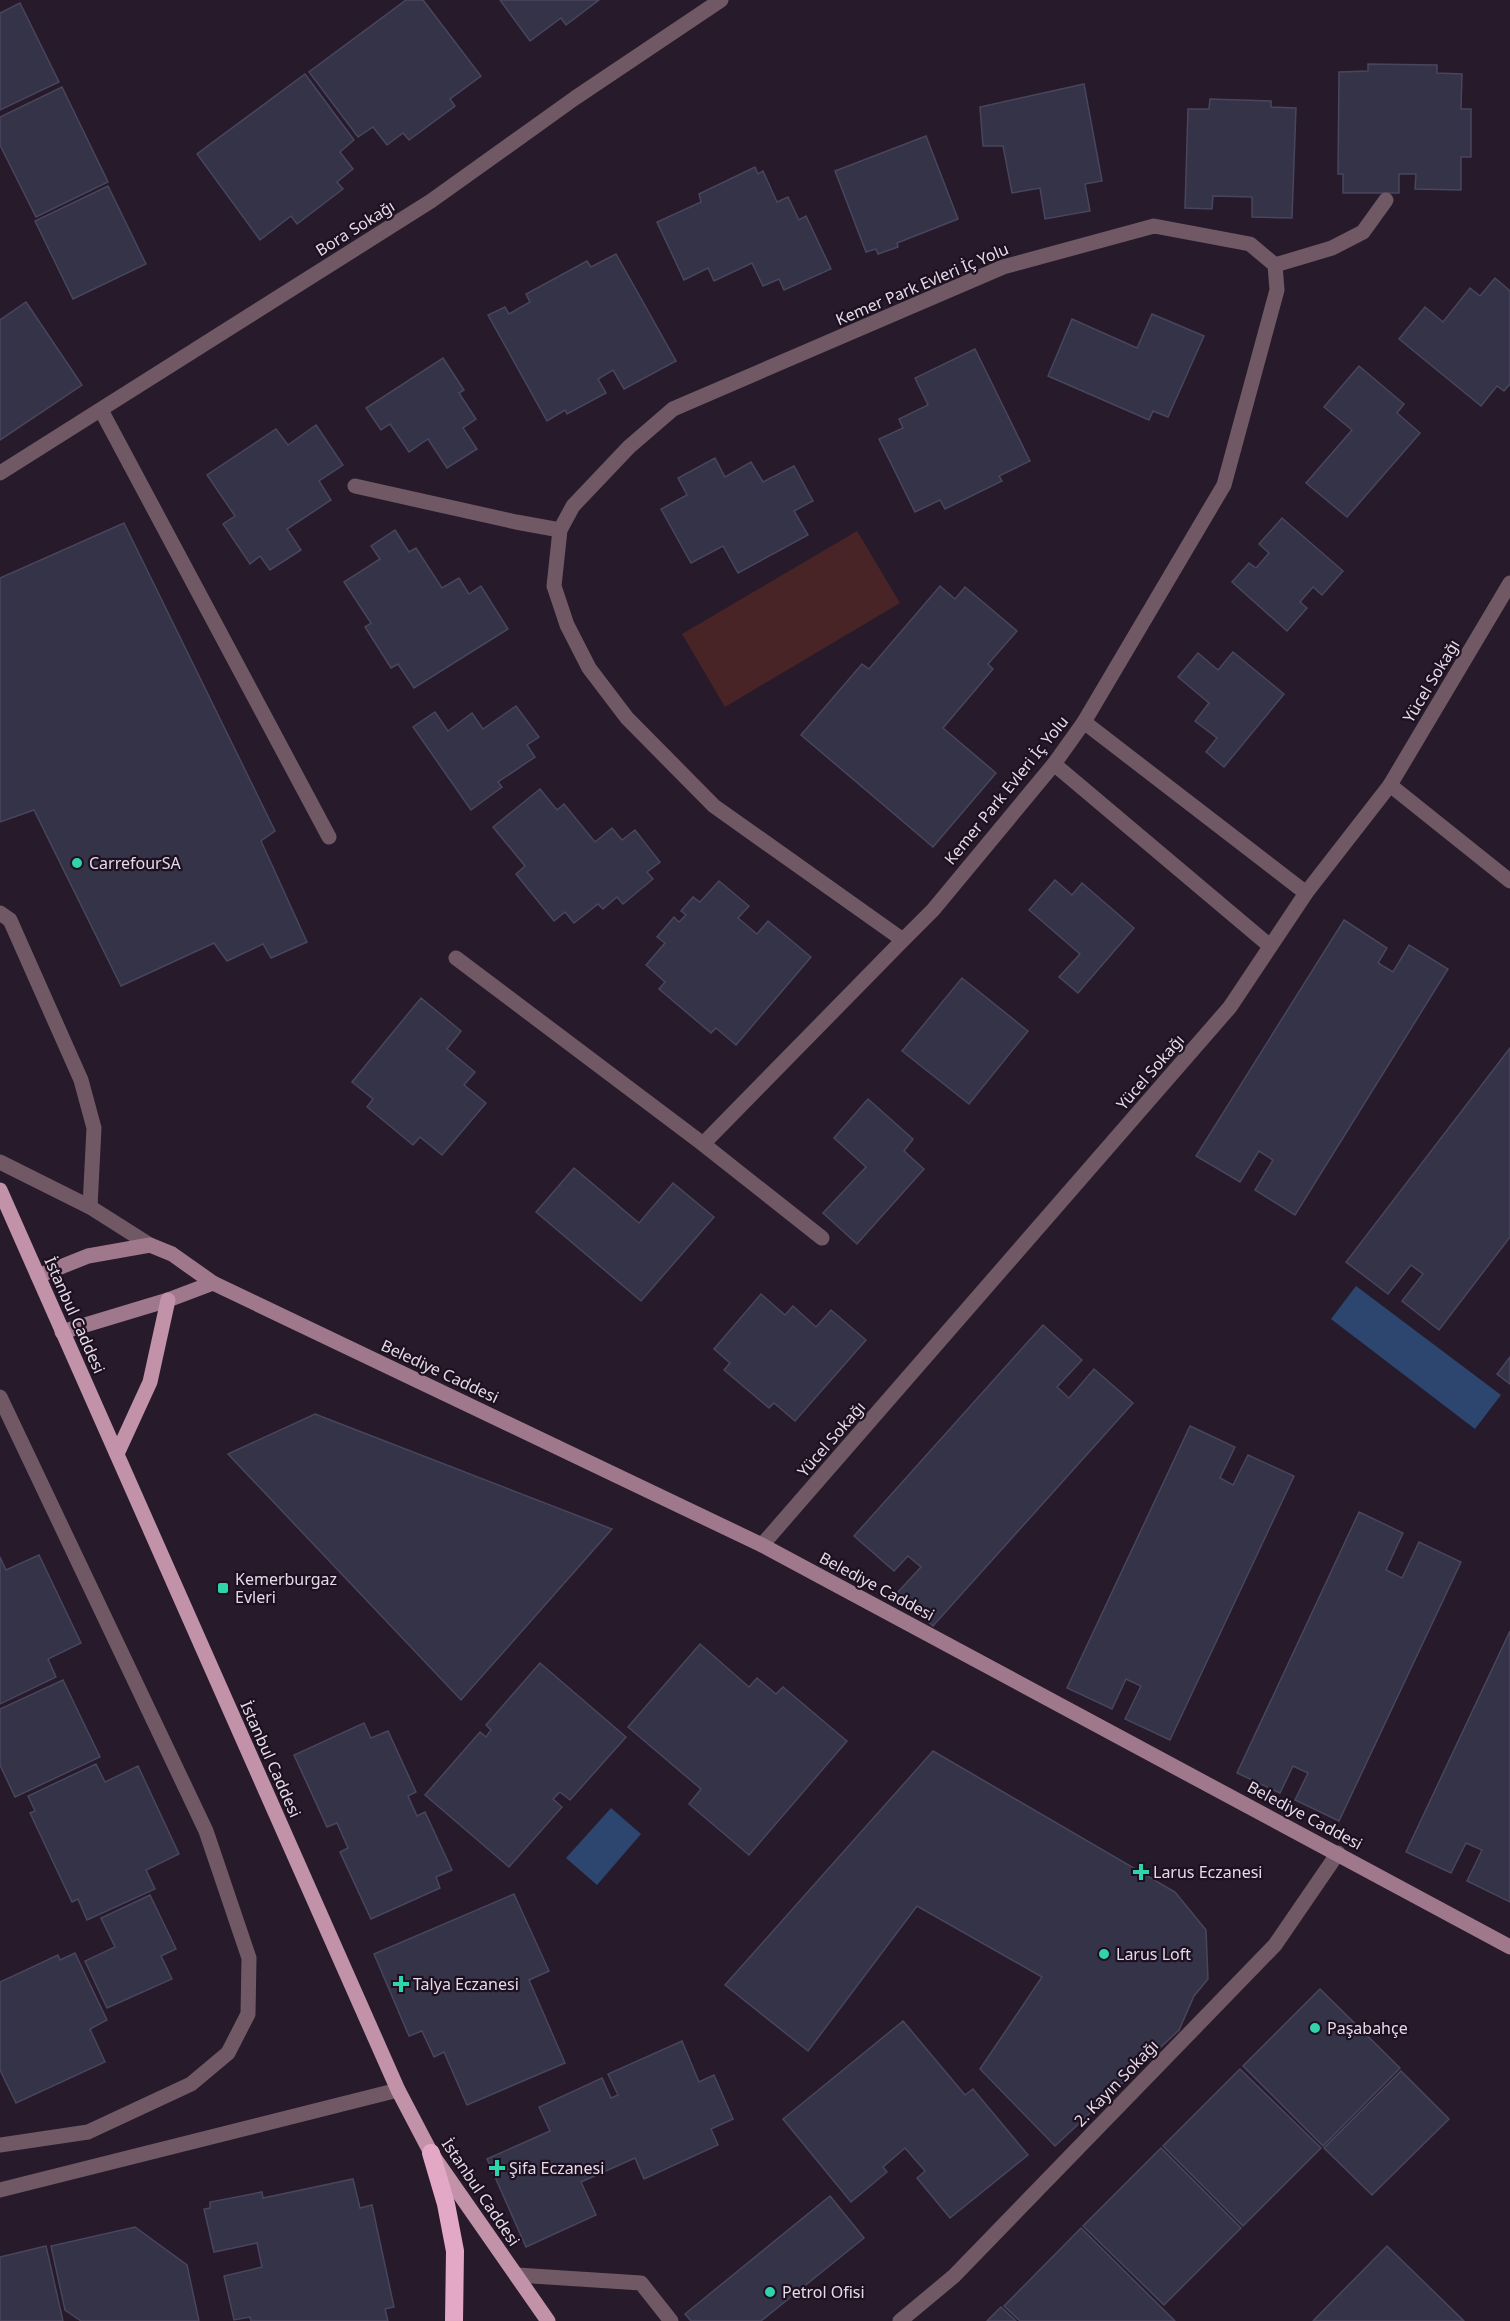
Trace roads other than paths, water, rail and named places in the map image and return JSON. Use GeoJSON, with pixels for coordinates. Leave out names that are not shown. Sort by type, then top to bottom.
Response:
{"type":"FeatureCollection","features":[{"type":"Feature","properties":{"kind":"highway"},"geometry":{"type":"LineString","coordinates":[[431,2153],[446,2205],[455,2251],[454,2321]]}},
{"type":"Feature","properties":{"kind":"main road","name":"İstanbul Caddesi"},"geometry":{"type":"LineString","coordinates":[[0,1190],[399,2090],[431,2153],[548,2321]]}},
{"type":"Feature","properties":{"kind":"main road","name":"Belediye Caddesi"},"geometry":{"type":"LineString","coordinates":[[150,1245],[172,1254],[213,1283],[762,1545],[1338,1852],[1510,1947]]}},
{"type":"Feature","properties":{"kind":"main road"},"geometry":{"type":"LineString","coordinates":[[38,1276],[88,1256],[150,1245]]}},
{"type":"Feature","properties":{"kind":"main road"},"geometry":{"type":"LineString","coordinates":[[62,1332],[168,1300],[213,1283]]}},
{"type":"Feature","properties":{"kind":"main road"},"geometry":{"type":"LineString","coordinates":[[117,1454],[150,1382],[168,1300]]}},
{"type":"Feature","properties":{"kind":"street","name":"Bora Sokağı"},"geometry":{"type":"LineString","coordinates":[[0,473],[431,201],[575,98],[721,0]]}},
{"type":"Feature","properties":{"kind":"street"},"geometry":{"type":"LineString","coordinates":[[1275,265],[1332,248],[1363,232],[1386,200]]}},
{"type":"Feature","properties":{"kind":"street","name":"Kemer Park Evleri İç Yolu"},"geometry":{"type":"LineString","coordinates":[[703,1144],[933,910],[1054,764],[1084,722],[1224,485],[1277,290],[1275,265],[1250,244],[1154,226],[1003,267],[673,410],[629,447],[573,506],[560,530],[554,586],[567,625],[589,668],[627,717],[714,806],[903,940]]}},
{"type":"Feature","properties":{"kind":"street"},"geometry":{"type":"LineString","coordinates":[[101,410],[329,837]]}},
{"type":"Feature","properties":{"kind":"street"},"geometry":{"type":"LineString","coordinates":[[356,486],[560,530]]}},
{"type":"Feature","properties":{"kind":"street","name":"Yücel Sokağı"},"geometry":{"type":"LineString","coordinates":[[762,1545],[1230,1007],[1306,893],[1390,785],[1510,583]]}},
{"type":"Feature","properties":{"kind":"street"},"geometry":{"type":"LineString","coordinates":[[1084,722],[1306,893]]}},
{"type":"Feature","properties":{"kind":"street"},"geometry":{"type":"LineString","coordinates":[[1054,764],[1270,946]]}},
{"type":"Feature","properties":{"kind":"street"},"geometry":{"type":"LineString","coordinates":[[1390,785],[1510,881]]}},
{"type":"Feature","properties":{"kind":"street"},"geometry":{"type":"LineString","coordinates":[[0,913],[10,920],[81,1080],[94,1128],[90,1207]]}},
{"type":"Feature","properties":{"kind":"street"},"geometry":{"type":"LineString","coordinates":[[456,958],[703,1144],[822,1238]]}},
{"type":"Feature","properties":{"kind":"street"},"geometry":{"type":"LineString","coordinates":[[0,1162],[90,1207],[150,1245]]}},
{"type":"Feature","properties":{"kind":"street"},"geometry":{"type":"LineString","coordinates":[[0,1397],[206,1832],[249,1958],[248,2014],[228,2053],[191,2084],[88,2132],[0,2145]]}},
{"type":"Feature","properties":{"kind":"street","name":"2. Kayın Sokağı"},"geometry":{"type":"LineString","coordinates":[[900,2321],[954,2276],[1275,1946],[1338,1852]]}},
{"type":"Feature","properties":{"kind":"street"},"geometry":{"type":"LineString","coordinates":[[0,2190],[399,2090]]}},
{"type":"Feature","properties":{"kind":"street"},"geometry":{"type":"LineString","coordinates":[[517,2275],[640,2283],[671,2321]]}},
{"type":"Feature","properties":{"kind":"water"},"geometry":{"type":"Polygon","coordinates":[[[1356,1286],[1501,1395],[1475,1429],[1331,1319],[1356,1286]]]}},
{"type":"Feature","properties":{"kind":"water"},"geometry":{"type":"Polygon","coordinates":[[[611,1808],[641,1834],[597,1885],[566,1858],[611,1808]]]}},
{"type":"Feature","properties":{"kind":"place","name":"CarrefourSA"},"geometry":{"type":"Point","coordinates":[77,863]}},
{"type":"Feature","properties":{"kind":"place","name":"Kemerburgaz Evleri"},"geometry":{"type":"Point","coordinates":[223,1588]}},
{"type":"Feature","properties":{"kind":"place","name":"Larus Eczanesi"},"geometry":{"type":"Point","coordinates":[1141,1872]}},
{"type":"Feature","properties":{"kind":"place","name":"Larus Loft"},"geometry":{"type":"Point","coordinates":[1104,1954]}},
{"type":"Feature","properties":{"kind":"place","name":"Talya Eczanesi"},"geometry":{"type":"Point","coordinates":[401,1984]}},
{"type":"Feature","properties":{"kind":"place","name":"Paşabahçe"},"geometry":{"type":"Point","coordinates":[1315,2028]}},
{"type":"Feature","properties":{"kind":"place","name":"Şifa Eczanesi"},"geometry":{"type":"Point","coordinates":[497,2168]}},
{"type":"Feature","properties":{"kind":"place","name":"Petrol Ofisi"},"geometry":{"type":"Point","coordinates":[770,2292]}}]}
